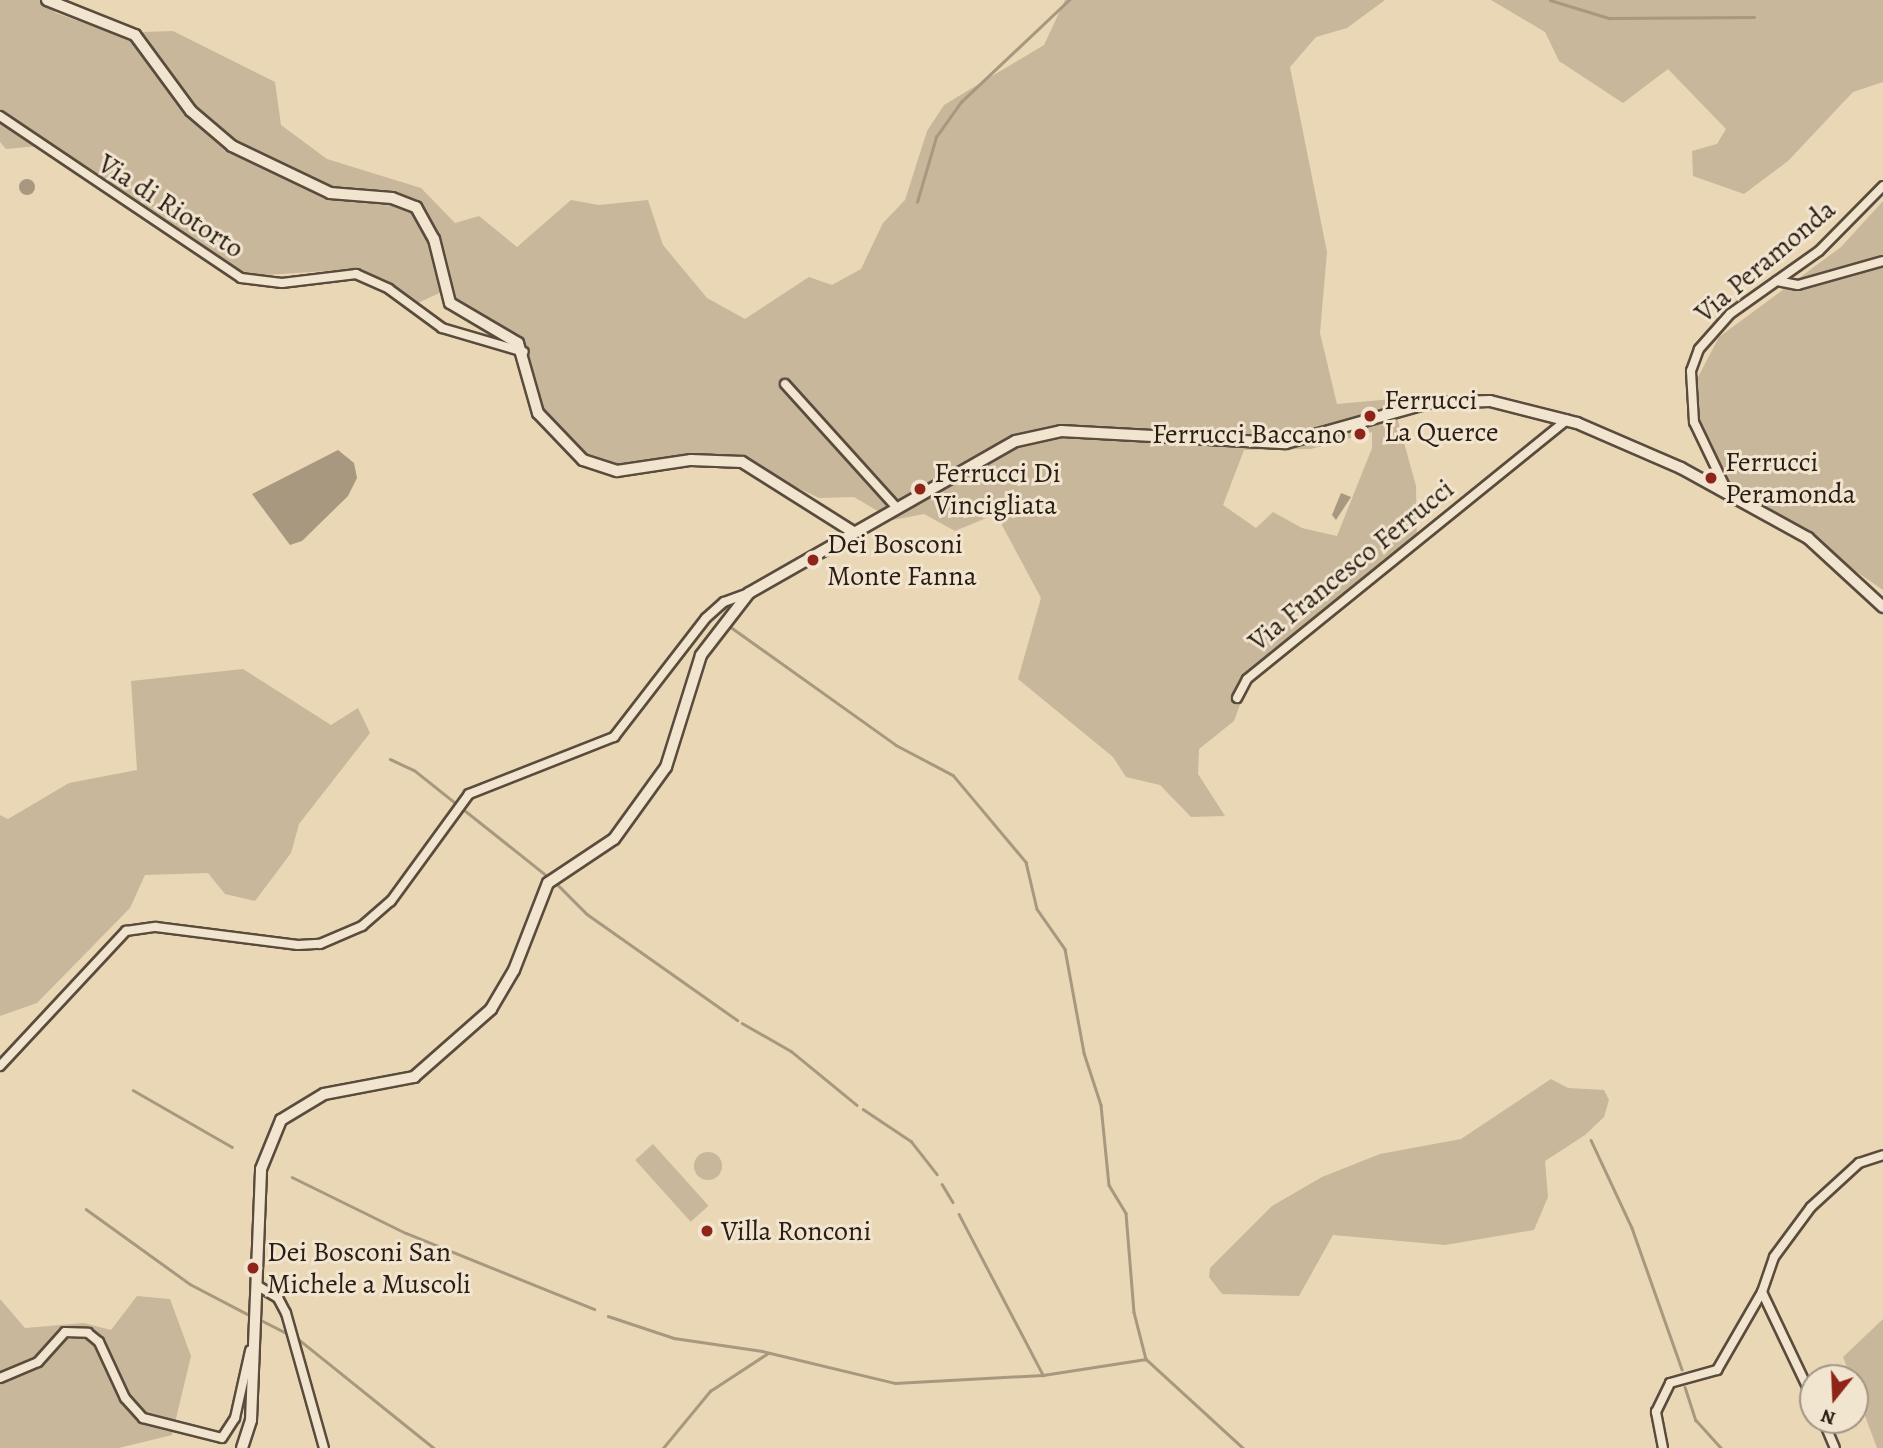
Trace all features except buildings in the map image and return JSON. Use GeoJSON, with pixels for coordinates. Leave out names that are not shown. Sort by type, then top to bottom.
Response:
{"type":"FeatureCollection","features":[{"type":"Feature","properties":{"kind":"main road"},"geometry":{"type":"LineString","coordinates":[[242,1448],[251,1420],[263,1156],[281,1121],[310,1098],[405,1081],[437,1062],[500,998],[551,880],[604,847],[639,810],[668,762],[701,654],[749,593],[1016,441],[1049,431],[1286,443],[1463,399],[1567,420],[1729,495],[1808,538],[1883,607]]}},
{"type":"Feature","properties":{"kind":"street"},"geometry":{"type":"LineString","coordinates":[[47,0],[135,35],[191,111],[232,146],[330,193],[392,198],[416,207],[434,239],[450,303],[524,352],[538,413],[583,460],[617,471],[691,460],[742,462],[853,532]]}},
{"type":"Feature","properties":{"kind":"street","name":"Via di Riotorto"},"geometry":{"type":"LineString","coordinates":[[0,116],[242,278],[282,283],[356,274],[389,289],[442,328],[524,352]]}},
{"type":"Feature","properties":{"kind":"street","name":"Via Peramonda"},"geometry":{"type":"LineString","coordinates":[[1729,495],[1697,435],[1691,371],[1719,324],[1819,251],[1883,186]]}},
{"type":"Feature","properties":{"kind":"street"},"geometry":{"type":"LineString","coordinates":[[1777,281],[1798,285],[1883,261]]}},
{"type":"Feature","properties":{"kind":"street"},"geometry":{"type":"LineString","coordinates":[[785,384],[897,508]]}},
{"type":"Feature","properties":{"kind":"street","name":"Via Francesco Ferrucci"},"geometry":{"type":"LineString","coordinates":[[1237,698],[1247,679],[1567,420]]}},
{"type":"Feature","properties":{"kind":"street"},"geometry":{"type":"LineString","coordinates":[[0,1066],[126,931],[156,927],[298,945],[349,934],[391,901],[461,803],[485,784],[614,737],[706,618],[724,602],[749,593]]}},
{"type":"Feature","properties":{"kind":"street"},"geometry":{"type":"LineString","coordinates":[[1663,1448],[1657,1401],[1670,1383],[1717,1370],[1762,1292],[1774,1257],[1811,1207],[1859,1163],[1883,1155]]}},
{"type":"Feature","properties":{"kind":"street"},"geometry":{"type":"LineString","coordinates":[[257,1286],[278,1298],[295,1341],[324,1448]]}},
{"type":"Feature","properties":{"kind":"street"},"geometry":{"type":"LineString","coordinates":[[1762,1292],[1799,1370]]}},
{"type":"Feature","properties":{"kind":"street"},"geometry":{"type":"LineString","coordinates":[[0,1378],[38,1362],[65,1332],[88,1333],[100,1342],[125,1398],[143,1418],[222,1438],[235,1418],[255,1337]]}},
{"type":"Feature","properties":{"kind":"shaded area"},"geometry":{"type":"Polygon","coordinates":[[[0,0],[41,0],[56,13],[112,33],[173,31],[275,82],[281,125],[327,159],[421,188],[455,223],[479,216],[517,247],[571,200],[599,205],[648,200],[663,245],[707,298],[745,319],[809,277],[832,285],[861,269],[883,223],[905,200],[927,131],[944,105],[1044,45],[1065,0],[1385,0],[1347,28],[1316,37],[1290,67],[1327,252],[1320,333],[1337,404],[1392,399],[1416,486],[1417,549],[1246,688],[1234,721],[1199,749],[1198,774],[1225,816],[1191,817],[1160,785],[1126,777],[1113,757],[1018,679],[1041,598],[996,514],[955,531],[924,514],[893,520],[854,497],[819,498],[744,462],[616,466],[582,455],[539,406],[521,339],[459,305],[448,289],[418,303],[358,269],[250,276],[49,145],[6,149],[0,142],[0,0]],[[1372,432],[1311,449],[1244,450],[1223,505],[1256,528],[1273,512],[1302,528],[1337,536],[1372,448],[1372,432]]]}},
{"type":"Feature","properties":{"kind":"shaded area"},"geometry":{"type":"Polygon","coordinates":[[[1491,0],[1883,0],[1883,82],[1853,92],[1788,161],[1744,194],[1693,176],[1692,151],[1717,144],[1726,129],[1668,69],[1623,103],[1559,61],[1545,32],[1491,0]]]}},
{"type":"Feature","properties":{"kind":"shaded area"},"geometry":{"type":"Polygon","coordinates":[[[27,179],[33,181],[33,193],[27,195],[21,193],[19,187],[21,181],[27,179]]]}},
{"type":"Feature","properties":{"kind":"shaded area"},"geometry":{"type":"Polygon","coordinates":[[[1883,201],[1883,590],[1732,486],[1700,432],[1697,379],[1719,337],[1841,247],[1883,201]]]}},
{"type":"Feature","properties":{"kind":"shaded area"},"geometry":{"type":"Polygon","coordinates":[[[338,450],[354,463],[357,478],[348,496],[302,541],[290,545],[252,494],[338,450]]]}},
{"type":"Feature","properties":{"kind":"shaded area"},"geometry":{"type":"Polygon","coordinates":[[[1341,493],[1351,497],[1336,520],[1332,515],[1341,493]]]}},
{"type":"Feature","properties":{"kind":"shaded area"},"geometry":{"type":"Polygon","coordinates":[[[243,669],[331,725],[358,708],[370,733],[299,824],[291,853],[255,901],[225,894],[208,873],[145,875],[130,908],[37,1003],[0,1016],[0,815],[8,819],[69,783],[137,770],[131,681],[243,669]]]}},
{"type":"Feature","properties":{"kind":"shaded area"},"geometry":{"type":"Polygon","coordinates":[[[1551,1079],[1568,1088],[1604,1090],[1609,1100],[1604,1117],[1585,1135],[1545,1161],[1548,1197],[1534,1230],[1445,1245],[1333,1235],[1299,1296],[1222,1294],[1209,1277],[1210,1268],[1272,1206],[1322,1177],[1380,1154],[1461,1139],[1551,1079]]]}},
{"type":"Feature","properties":{"kind":"shaded area"},"geometry":{"type":"Polygon","coordinates":[[[653,1144],[709,1206],[691,1222],[635,1160],[653,1144]]]}},
{"type":"Feature","properties":{"kind":"shaded area"},"geometry":{"type":"Polygon","coordinates":[[[708,1152],[718,1156],[722,1166],[718,1176],[708,1180],[698,1176],[694,1166],[698,1156],[708,1152]]]}},
{"type":"Feature","properties":{"kind":"shaded area"},"geometry":{"type":"Polygon","coordinates":[[[137,1296],[170,1299],[191,1356],[172,1435],[119,1448],[0,1448],[0,1299],[25,1328],[84,1323],[111,1330],[137,1296]]]}},
{"type":"Feature","properties":{"kind":"shaded area"},"geometry":{"type":"Polygon","coordinates":[[[1883,1319],[1883,1448],[1877,1448],[1869,1427],[1869,1364],[1846,1364],[1843,1357],[1883,1319]]]}},
{"type":"Feature","properties":{"kind":"waterway"},"geometry":{"type":"LineString","coordinates":[[917,202],[936,137],[961,102],[1069,0]]}},
{"type":"Feature","properties":{"kind":"waterway"},"geometry":{"type":"LineString","coordinates":[[1550,0],[1609,18],[1754,17]]}},
{"type":"Feature","properties":{"kind":"waterway"},"geometry":{"type":"LineString","coordinates":[[728,625],[896,745],[953,775],[1026,862],[1037,909],[1065,949],[1084,1053],[1101,1105],[1109,1185],[1126,1213],[1134,1312],[1146,1359]]}},
{"type":"Feature","properties":{"kind":"waterway"},"geometry":{"type":"LineString","coordinates":[[390,759],[414,770],[550,878]]}},
{"type":"Feature","properties":{"kind":"waterway"},"geometry":{"type":"LineString","coordinates":[[555,882],[587,914],[737,1020]]}},
{"type":"Feature","properties":{"kind":"waterway"},"geometry":{"type":"LineString","coordinates":[[742,1023],[791,1051],[857,1105]]}},
{"type":"Feature","properties":{"kind":"waterway"},"geometry":{"type":"LineString","coordinates":[[133,1090],[232,1147]]}},
{"type":"Feature","properties":{"kind":"waterway"},"geometry":{"type":"LineString","coordinates":[[863,1109],[911,1141],[937,1174]]}},
{"type":"Feature","properties":{"kind":"waterway"},"geometry":{"type":"LineString","coordinates":[[1591,1140],[1632,1228],[1682,1369]]}},
{"type":"Feature","properties":{"kind":"waterway"},"geometry":{"type":"LineString","coordinates":[[292,1177],[406,1233],[594,1309]]}},
{"type":"Feature","properties":{"kind":"waterway"},"geometry":{"type":"LineString","coordinates":[[942,1184],[953,1202]]}},
{"type":"Feature","properties":{"kind":"waterway"},"geometry":{"type":"LineString","coordinates":[[86,1209],[190,1284],[253,1317]]}},
{"type":"Feature","properties":{"kind":"waterway"},"geometry":{"type":"LineString","coordinates":[[959,1214],[1043,1375]]}},
{"type":"Feature","properties":{"kind":"waterway"},"geometry":{"type":"LineString","coordinates":[[608,1316],[674,1338],[762,1351],[895,1383],[1043,1375],[1146,1359],[1243,1448]]}},
{"type":"Feature","properties":{"kind":"waterway"},"geometry":{"type":"LineString","coordinates":[[259,1319],[291,1335]]}},
{"type":"Feature","properties":{"kind":"waterway"},"geometry":{"type":"LineString","coordinates":[[297,1338],[434,1448]]}},
{"type":"Feature","properties":{"kind":"waterway"},"geometry":{"type":"LineString","coordinates":[[663,1448],[710,1391],[768,1353]]}},
{"type":"Feature","properties":{"kind":"waterway"},"geometry":{"type":"LineString","coordinates":[[1685,1387],[1696,1420],[1721,1448]]}},
{"type":"Feature","properties":{"kind":"place","name":"Ferrucci La Querce"},"geometry":{"type":"Point","coordinates":[1370,416]}},
{"type":"Feature","properties":{"kind":"place","name":"Ferrucci Baccano"},"geometry":{"type":"Point","coordinates":[1360,434]}},
{"type":"Feature","properties":{"kind":"place","name":"Ferrucci Peramonda"},"geometry":{"type":"Point","coordinates":[1711,478]}},
{"type":"Feature","properties":{"kind":"place","name":"Ferrucci Di Vincigliata"},"geometry":{"type":"Point","coordinates":[920,489]}},
{"type":"Feature","properties":{"kind":"place","name":"Dei Bosconi Monte Fanna"},"geometry":{"type":"Point","coordinates":[813,560]}},
{"type":"Feature","properties":{"kind":"place","name":"Villa Ronconi"},"geometry":{"type":"Point","coordinates":[707,1231]}},
{"type":"Feature","properties":{"kind":"place","name":"Dei Bosconi San Michele a Muscoli"},"geometry":{"type":"Point","coordinates":[253,1268]}}]}
